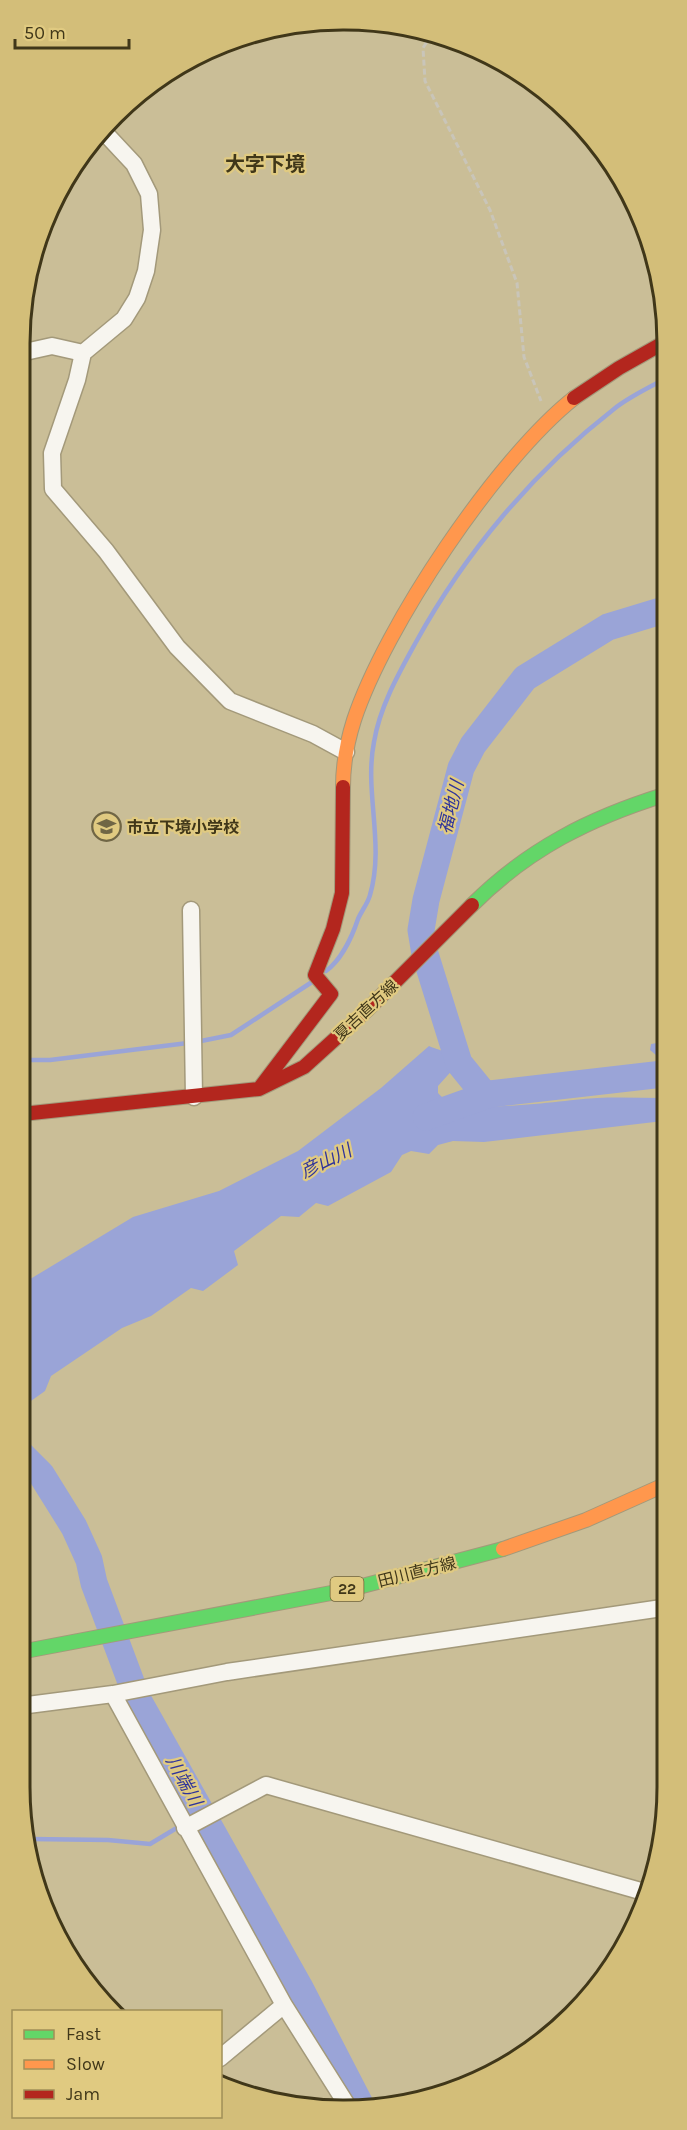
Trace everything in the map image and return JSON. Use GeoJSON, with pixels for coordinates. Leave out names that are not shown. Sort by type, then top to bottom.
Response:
{"type":"FeatureCollection","features":[{"type":"Feature","properties":{"kind":"main road"},"geometry":{"type":"LineString","coordinates":[[259,1089],[331,994],[315,975],[334,929],[344,882],[346,752],[352,722],[364,688],[418,591],[457,533],[549,420],[620,366],[657,346]]}},
{"type":"Feature","properties":{"kind":"main road","name":"夏吉直方線"},"geometry":{"type":"LineString","coordinates":[[30,1113],[259,1089],[304,1067],[367,1010],[481,896],[548,843],[612,811],[657,797]]}},
{"type":"Feature","properties":{"kind":"main road","name":"田川直方線"},"geometry":{"type":"LineString","coordinates":[[30,1650],[300,1600],[432,1570],[537,1538],[657,1488]]}},
{"type":"Feature","properties":{"kind":"street"},"geometry":{"type":"LineString","coordinates":[[108,137],[134,164],[149,194],[152,230],[146,271],[136,298],[124,319],[83,353],[77,380],[52,453],[53,489],[106,551],[177,647],[230,701],[313,735],[346,752]]}},
{"type":"Feature","properties":{"kind":"street"},"geometry":{"type":"LineString","coordinates":[[30,351],[52,346],[83,353]]}},
{"type":"Feature","properties":{"kind":"street"},"geometry":{"type":"LineString","coordinates":[[191,910],[194,1097]]}},
{"type":"Feature","properties":{"kind":"street"},"geometry":{"type":"LineString","coordinates":[[30,1705],[113,1694],[227,1672],[657,1609]]}},
{"type":"Feature","properties":{"kind":"street"},"geometry":{"type":"LineString","coordinates":[[113,1694],[284,2006],[344,2100]]}},
{"type":"Feature","properties":{"kind":"street"},"geometry":{"type":"LineString","coordinates":[[185,1828],[266,1785],[639,1891]]}},
{"type":"Feature","properties":{"kind":"street"},"geometry":{"type":"LineString","coordinates":[[222,2056],[284,2006]]}},
{"type":"Feature","properties":{"kind":"path"},"geometry":{"type":"LineString","coordinates":[[427,42],[423,48],[425,81],[490,210],[517,283],[524,357],[549,420]]}},
{"type":"Feature","properties":{"kind":"water"},"geometry":{"type":"Polygon","coordinates":[[[657,1043],[657,1056],[650,1050],[651,1044],[657,1043]]]}},
{"type":"Feature","properties":{"kind":"water"},"geometry":{"type":"Polygon","coordinates":[[[429,1046],[450,1055],[455,1061],[456,1066],[438,1086],[438,1093],[449,1101],[466,1105],[513,1106],[597,1098],[657,1098],[657,1122],[484,1142],[453,1141],[438,1145],[429,1154],[411,1151],[402,1155],[391,1172],[328,1206],[316,1203],[299,1217],[281,1216],[234,1251],[238,1265],[203,1291],[191,1288],[151,1316],[122,1328],[51,1376],[45,1391],[30,1402],[30,1279],[133,1217],[219,1191],[298,1151],[381,1088],[429,1046]]]}},
{"type":"Feature","properties":{"kind":"waterway"},"geometry":{"type":"LineString","coordinates":[[326,971],[345,948],[370,895],[376,857],[371,780],[374,742],[385,703],[416,642],[456,577],[503,516],[529,487],[584,433],[614,409],[657,383]]}},
{"type":"Feature","properties":{"kind":"waterway","name":"福地川"},"geometry":{"type":"LineString","coordinates":[[485,1095],[459,1063],[425,954],[421,930],[426,900],[461,768],[473,745],[525,678],[608,627],[657,612]]}},
{"type":"Feature","properties":{"kind":"waterway"},"geometry":{"type":"LineString","coordinates":[[196,1042],[231,1035],[312,982]]}},
{"type":"Feature","properties":{"kind":"waterway"},"geometry":{"type":"LineString","coordinates":[[30,1060],[50,1060],[188,1043]]}},
{"type":"Feature","properties":{"kind":"waterway","name":"彦山川"},"geometry":{"type":"LineString","coordinates":[[426,1117],[490,1094],[657,1075]]}},
{"type":"Feature","properties":{"kind":"waterway","name":"川端川"},"geometry":{"type":"LineString","coordinates":[[30,1463],[41,1474],[74,1527],[89,1560],[94,1583],[137,1698],[299,1986],[358,2099]]}},
{"type":"Feature","properties":{"kind":"waterway"},"geometry":{"type":"LineString","coordinates":[[35,1839],[108,1840],[150,1844],[180,1826]]}},
{"type":"Feature","properties":{"kind":"traffic: fast"},"geometry":{"type":"LineString","coordinates":[[472,905],[515,867],[561,838],[585,825],[657,797]]}},
{"type":"Feature","properties":{"kind":"traffic: fast"},"geometry":{"type":"LineString","coordinates":[[30,1650],[347,1590],[503,1549]]}},
{"type":"Feature","properties":{"kind":"traffic: slow"},"geometry":{"type":"LineString","coordinates":[[343,787],[346,753],[354,720],[390,639],[417,593],[478,502],[511,461],[543,426],[574,398]]}},
{"type":"Feature","properties":{"kind":"traffic: slow"},"geometry":{"type":"LineString","coordinates":[[503,1549],[586,1520],[657,1488]]}},
{"type":"Feature","properties":{"kind":"traffic: jam"},"geometry":{"type":"LineString","coordinates":[[574,398],[657,347]]}},
{"type":"Feature","properties":{"kind":"traffic: jam"},"geometry":{"type":"LineString","coordinates":[[259,1089],[331,994],[315,975],[333,929],[342,893],[343,787]]}},
{"type":"Feature","properties":{"kind":"traffic: jam"},"geometry":{"type":"LineString","coordinates":[[30,1113],[259,1089],[304,1067],[367,1010],[472,905]]}},
{"type":"Feature","properties":{"kind":"place","name":"市立下境小学校"},"geometry":{"type":"Point","coordinates":[106,827]}},
{"type":"Feature","properties":{"kind":"district","name":"大字下境"},"geometry":{"type":"Point","coordinates":[265,164]}}]}
